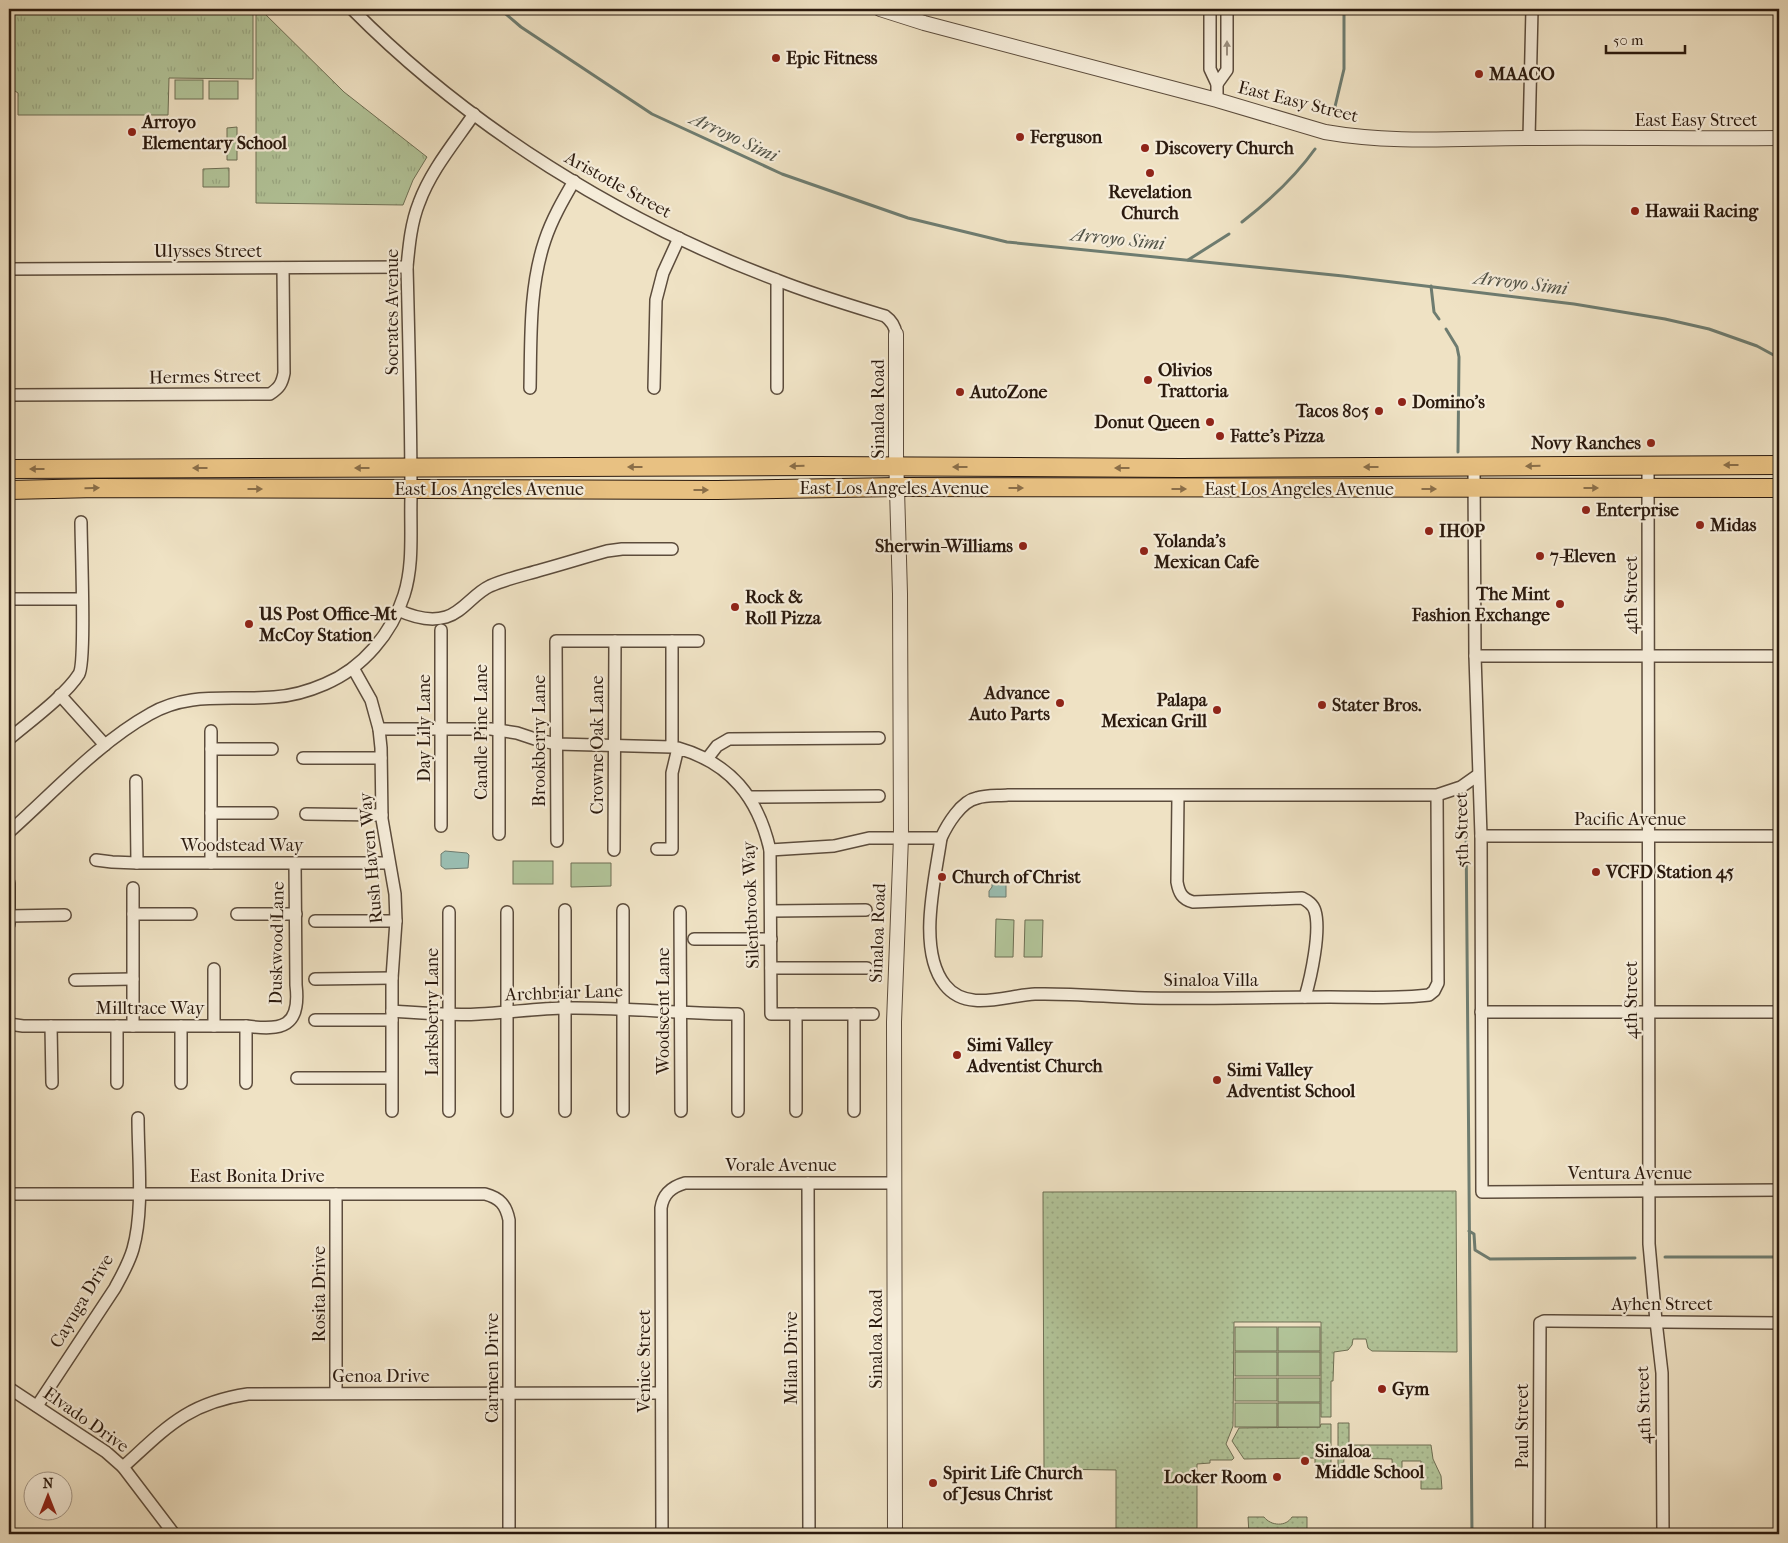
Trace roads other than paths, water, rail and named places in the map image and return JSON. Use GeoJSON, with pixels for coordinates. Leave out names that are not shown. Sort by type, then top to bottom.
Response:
{"type":"FeatureCollection","features":[{"type":"Feature","properties":{"kind":"main road","name":"East Los Angeles Avenue"},"geometry":{"type":"LineString","coordinates":[[9,469],[897,466],[1181,468],[1779,465]]}},
{"type":"Feature","properties":{"kind":"main road","name":"East Los Angeles Avenue"},"geometry":{"type":"LineString","coordinates":[[9,490],[97,488],[726,490],[898,487],[1779,488]]}},
{"type":"Feature","properties":{"kind":"street","name":"Aristotle Street"},"geometry":{"type":"LineString","coordinates":[[352,9],[399,53],[474,114],[524,150],[629,214],[777,281],[885,316],[891,320],[896,334]]}},
{"type":"Feature","properties":{"kind":"street","name":"East Easy Street"},"geometry":{"type":"LineString","coordinates":[[880,9],[942,28],[1217,100],[1326,132],[1361,138],[1419,140],[1779,138]]}},
{"type":"Feature","properties":{"kind":"street"},"geometry":{"type":"LineString","coordinates":[[1210,9],[1210,69],[1217,84],[1217,100]]}},
{"type":"Feature","properties":{"kind":"street"},"geometry":{"type":"LineString","coordinates":[[1217,84],[1227,70],[1227,9]]}},
{"type":"Feature","properties":{"kind":"street"},"geometry":{"type":"LineString","coordinates":[[1529,138],[1532,9]]}},
{"type":"Feature","properties":{"kind":"street","name":"Socrates Avenue"},"geometry":{"type":"LineString","coordinates":[[9,832],[105,745],[151,713],[192,699],[273,697],[298,694],[327,684],[353,668],[370,653],[384,636],[398,610],[408,580],[410,560],[411,468],[407,268],[409,240],[419,204],[436,169],[474,114]]}},
{"type":"Feature","properties":{"kind":"street"},"geometry":{"type":"LineString","coordinates":[[530,388],[532,299],[538,268],[545,240],[557,212],[574,181]]}},
{"type":"Feature","properties":{"kind":"street"},"geometry":{"type":"LineString","coordinates":[[654,388],[656,300],[664,273],[679,238]]}},
{"type":"Feature","properties":{"kind":"street","name":"Hermes Street"},"geometry":{"type":"LineString","coordinates":[[9,395],[270,394],[278,389],[283,382],[284,373],[283,268]]}},
{"type":"Feature","properties":{"kind":"street","name":"Ulysses Street"},"geometry":{"type":"LineString","coordinates":[[9,269],[407,268]]}},
{"type":"Feature","properties":{"kind":"street"},"geometry":{"type":"LineString","coordinates":[[777,281],[777,388]]}},
{"type":"Feature","properties":{"kind":"street","name":"Sinaloa Road"},"geometry":{"type":"LineString","coordinates":[[895,1534],[894,1022],[904,838],[896,334]]}},
{"type":"Feature","properties":{"kind":"street","name":"4th Street"},"geometry":{"type":"LineString","coordinates":[[1648,465],[1648,1190],[1649,1244],[1662,1373],[1663,1534]]}},
{"type":"Feature","properties":{"kind":"street","name":"5th Street"},"geometry":{"type":"LineString","coordinates":[[1474,467],[1475,656],[1481,836],[1482,1192]]}},
{"type":"Feature","properties":{"kind":"street"},"geometry":{"type":"LineString","coordinates":[[9,739],[60,695],[80,673],[82,645],[81,522]]}},
{"type":"Feature","properties":{"kind":"street"},"geometry":{"type":"LineString","coordinates":[[398,610],[414,618],[434,619],[447,617],[457,612],[476,595],[510,578],[608,551],[622,549],[672,549]]}},
{"type":"Feature","properties":{"kind":"street"},"geometry":{"type":"LineString","coordinates":[[9,599],[82,599]]}},
{"type":"Feature","properties":{"kind":"street","name":"Day Lily Lane"},"geometry":{"type":"LineString","coordinates":[[441,630],[441,826]]}},
{"type":"Feature","properties":{"kind":"street","name":"Candle Pine Lane"},"geometry":{"type":"LineString","coordinates":[[499,630],[499,834]]}},
{"type":"Feature","properties":{"kind":"street","name":"Brookberry Lane"},"geometry":{"type":"LineString","coordinates":[[557,842],[556,641],[615,641]]}},
{"type":"Feature","properties":{"kind":"street"},"geometry":{"type":"LineString","coordinates":[[615,641],[698,641]]}},
{"type":"Feature","properties":{"kind":"street","name":"Crowne Oak Lane"},"geometry":{"type":"LineString","coordinates":[[614,850],[615,641]]}},
{"type":"Feature","properties":{"kind":"street"},"geometry":{"type":"LineString","coordinates":[[657,849],[672,849],[672,773],[675,747],[672,641]]}},
{"type":"Feature","properties":{"kind":"street"},"geometry":{"type":"LineString","coordinates":[[1475,656],[1779,656]]}},
{"type":"Feature","properties":{"kind":"street","name":"Rush Haven Way"},"geometry":{"type":"LineString","coordinates":[[353,668],[370,700],[379,728],[382,815],[395,894],[396,921],[392,978],[392,1112]]}},
{"type":"Feature","properties":{"kind":"street"},"geometry":{"type":"LineString","coordinates":[[60,695],[105,745]]}},
{"type":"Feature","properties":{"kind":"street","name":"Silentbrook Way"},"geometry":{"type":"LineString","coordinates":[[379,728],[499,730],[557,744],[675,747],[708,759],[735,780],[749,797],[758,812],[765,830],[770,850],[771,1014],[796,1014]]}},
{"type":"Feature","properties":{"kind":"street"},"geometry":{"type":"LineString","coordinates":[[211,731],[212,863]]}},
{"type":"Feature","properties":{"kind":"street"},"geometry":{"type":"LineString","coordinates":[[708,759],[717,746],[729,739],[879,738]]}},
{"type":"Feature","properties":{"kind":"street"},"geometry":{"type":"LineString","coordinates":[[211,749],[272,749]]}},
{"type":"Feature","properties":{"kind":"street"},"geometry":{"type":"LineString","coordinates":[[303,758],[381,758]]}},
{"type":"Feature","properties":{"kind":"street","name":"Sinaloa Villa"},"geometry":{"type":"LineString","coordinates":[[1437,795],[1438,983],[1434,991],[1429,995],[1144,998],[1068,993],[1024,995],[990,1001],[971,1000],[956,994],[946,986],[932,962],[929,935],[941,838],[947,825],[958,811],[975,798],[1008,795],[1437,795],[1461,787],[1478,775]]}},
{"type":"Feature","properties":{"kind":"street"},"geometry":{"type":"LineString","coordinates":[[136,781],[137,863]]}},
{"type":"Feature","properties":{"kind":"street"},"geometry":{"type":"LineString","coordinates":[[749,797],[879,796]]}},
{"type":"Feature","properties":{"kind":"street"},"geometry":{"type":"LineString","coordinates":[[1178,796],[1177,882],[1178,891],[1184,899],[1193,902],[1302,898],[1310,902],[1315,911],[1317,922],[1310,979],[1305,997]]}},
{"type":"Feature","properties":{"kind":"street"},"geometry":{"type":"LineString","coordinates":[[211,813],[272,813]]}},
{"type":"Feature","properties":{"kind":"street"},"geometry":{"type":"LineString","coordinates":[[306,814],[382,815]]}},
{"type":"Feature","properties":{"kind":"street","name":"Pacific Avenue"},"geometry":{"type":"LineString","coordinates":[[1481,836],[1779,836]]}},
{"type":"Feature","properties":{"kind":"street"},"geometry":{"type":"LineString","coordinates":[[770,850],[834,846],[869,838],[941,838]]}},
{"type":"Feature","properties":{"kind":"street","name":"Woodstead Way"},"geometry":{"type":"LineString","coordinates":[[96,860],[137,863],[389,863]]}},
{"type":"Feature","properties":{"kind":"street","name":"Duskwood Lane"},"geometry":{"type":"LineString","coordinates":[[288,1021],[295,1013],[298,1001],[296,985],[296,863]]}},
{"type":"Feature","properties":{"kind":"street"},"geometry":{"type":"LineString","coordinates":[[9,883],[9,924]]}},
{"type":"Feature","properties":{"kind":"street"},"geometry":{"type":"LineString","coordinates":[[133,888],[133,1026]]}},
{"type":"Feature","properties":{"kind":"street"},"geometry":{"type":"LineString","coordinates":[[565,910],[565,1112]]}},
{"type":"Feature","properties":{"kind":"street"},"geometry":{"type":"LineString","coordinates":[[623,910],[623,1111]]}},
{"type":"Feature","properties":{"kind":"street"},"geometry":{"type":"LineString","coordinates":[[771,911],[866,910]]}},
{"type":"Feature","properties":{"kind":"street","name":"Larksberry Lane"},"geometry":{"type":"LineString","coordinates":[[450,912],[450,1112]]}},
{"type":"Feature","properties":{"kind":"street"},"geometry":{"type":"LineString","coordinates":[[507,912],[507,1112]]}},
{"type":"Feature","properties":{"kind":"street","name":"Woodscent Lane"},"geometry":{"type":"LineString","coordinates":[[680,912],[681,1111]]}},
{"type":"Feature","properties":{"kind":"street"},"geometry":{"type":"LineString","coordinates":[[133,914],[191,914]]}},
{"type":"Feature","properties":{"kind":"street"},"geometry":{"type":"LineString","coordinates":[[237,914],[296,914]]}},
{"type":"Feature","properties":{"kind":"street"},"geometry":{"type":"LineString","coordinates":[[9,916],[65,915]]}},
{"type":"Feature","properties":{"kind":"street"},"geometry":{"type":"LineString","coordinates":[[315,921],[396,921]]}},
{"type":"Feature","properties":{"kind":"street"},"geometry":{"type":"LineString","coordinates":[[694,939],[771,939]]}},
{"type":"Feature","properties":{"kind":"street"},"geometry":{"type":"LineString","coordinates":[[771,968],[866,968]]}},
{"type":"Feature","properties":{"kind":"street"},"geometry":{"type":"LineString","coordinates":[[214,970],[214,1026]]}},
{"type":"Feature","properties":{"kind":"street"},"geometry":{"type":"LineString","coordinates":[[315,979],[392,978]]}},
{"type":"Feature","properties":{"kind":"street"},"geometry":{"type":"LineString","coordinates":[[74,980],[133,980]]}},
{"type":"Feature","properties":{"kind":"street","name":"Archbriar Lane"},"geometry":{"type":"LineString","coordinates":[[315,1020],[565,1008],[623,1008],[738,1014],[738,1111]]}},
{"type":"Feature","properties":{"kind":"street"},"geometry":{"type":"LineString","coordinates":[[1481,1012],[1779,1012]]}},
{"type":"Feature","properties":{"kind":"street"},"geometry":{"type":"LineString","coordinates":[[796,1111],[796,1014],[873,1014]]}},
{"type":"Feature","properties":{"kind":"street"},"geometry":{"type":"LineString","coordinates":[[854,1014],[854,1111]]}},
{"type":"Feature","properties":{"kind":"street","name":"Milltrace Way"},"geometry":{"type":"LineString","coordinates":[[9,1024],[51,1026],[246,1026],[268,1029],[278,1028],[288,1021]]}},
{"type":"Feature","properties":{"kind":"street"},"geometry":{"type":"LineString","coordinates":[[51,1026],[52,1084]]}},
{"type":"Feature","properties":{"kind":"street"},"geometry":{"type":"LineString","coordinates":[[116,1026],[117,1083]]}},
{"type":"Feature","properties":{"kind":"street"},"geometry":{"type":"LineString","coordinates":[[181,1026],[181,1083]]}},
{"type":"Feature","properties":{"kind":"street"},"geometry":{"type":"LineString","coordinates":[[246,1026],[246,1083]]}},
{"type":"Feature","properties":{"kind":"street"},"geometry":{"type":"LineString","coordinates":[[297,1078],[391,1078]]}},
{"type":"Feature","properties":{"kind":"street","name":"Cayuga Drive"},"geometry":{"type":"LineString","coordinates":[[37,1406],[115,1288],[125,1270],[132,1251],[137,1233],[138,1118]]}},
{"type":"Feature","properties":{"kind":"street","name":"Vorale Avenue"},"geometry":{"type":"LineString","coordinates":[[669,1190],[684,1183],[894,1183]]}},
{"type":"Feature","properties":{"kind":"street","name":"Milan Drive"},"geometry":{"type":"LineString","coordinates":[[808,1183],[809,1534]]}},
{"type":"Feature","properties":{"kind":"street","name":"Venice Street"},"geometry":{"type":"LineString","coordinates":[[662,1534],[661,1208],[662,1201],[669,1190]]}},
{"type":"Feature","properties":{"kind":"street","name":"Ventura Avenue"},"geometry":{"type":"LineString","coordinates":[[1482,1192],[1779,1190]]}},
{"type":"Feature","properties":{"kind":"street","name":"East Bonita Drive"},"geometry":{"type":"LineString","coordinates":[[9,1194],[485,1194],[495,1196],[503,1202]]}},
{"type":"Feature","properties":{"kind":"street","name":"Rosita Drive"},"geometry":{"type":"LineString","coordinates":[[336,1194],[336,1393]]}},
{"type":"Feature","properties":{"kind":"street","name":"Carmen Drive"},"geometry":{"type":"LineString","coordinates":[[503,1202],[510,1220],[509,1534]]}},
{"type":"Feature","properties":{"kind":"street","name":"Ayhen Street"},"geometry":{"type":"LineString","coordinates":[[1544,1321],[1779,1323]]}},
{"type":"Feature","properties":{"kind":"street","name":"Paul Street"},"geometry":{"type":"LineString","coordinates":[[1539,1534],[1539,1329],[1540,1323],[1544,1321]]}},
{"type":"Feature","properties":{"kind":"street","name":"Elvado Drive"},"geometry":{"type":"LineString","coordinates":[[9,1388],[106,1452],[123,1467],[174,1534]]}},
{"type":"Feature","properties":{"kind":"street","name":"Genoa Drive"},"geometry":{"type":"LineString","coordinates":[[123,1467],[174,1421],[212,1401],[248,1394],[661,1393]]}},
{"type":"Feature","properties":{"kind":"water"},"geometry":{"type":"Polygon","coordinates":[[[445,851],[467,853],[469,855],[468,868],[445,869],[441,866],[441,854],[445,851]]]}},
{"type":"Feature","properties":{"kind":"water"},"geometry":{"type":"Polygon","coordinates":[[[992,873],[1006,873],[1006,897],[989,897],[989,891],[992,887],[992,873]]]}},
{"type":"Feature","properties":{"kind":"waterway","name":"Arroyo Simi"},"geometry":{"type":"LineString","coordinates":[[500,9],[521,27],[652,114],[782,174],[908,218],[1007,242],[1343,276],[1574,304],[1665,319],[1709,329],[1757,346],[1779,358]]}},
{"type":"Feature","properties":{"kind":"waterway"},"geometry":{"type":"LineString","coordinates":[[1333,115],[1344,69],[1344,9]]}},
{"type":"Feature","properties":{"kind":"waterway"},"geometry":{"type":"LineString","coordinates":[[1242,222],[1281,188],[1315,149]]}},
{"type":"Feature","properties":{"kind":"waterway"},"geometry":{"type":"LineString","coordinates":[[1188,260],[1229,234]]}},
{"type":"Feature","properties":{"kind":"waterway"},"geometry":{"type":"LineString","coordinates":[[1431,286],[1434,312],[1439,319]]}},
{"type":"Feature","properties":{"kind":"waterway"},"geometry":{"type":"LineString","coordinates":[[1446,329],[1457,347],[1459,357],[1458,452]]}},
{"type":"Feature","properties":{"kind":"waterway"},"geometry":{"type":"LineString","coordinates":[[1466,826],[1472,1534]]}},
{"type":"Feature","properties":{"kind":"waterway"},"geometry":{"type":"LineString","coordinates":[[1469,1231],[1474,1234],[1475,1250],[1490,1259],[1635,1258]]}},
{"type":"Feature","properties":{"kind":"waterway"},"geometry":{"type":"LineString","coordinates":[[1665,1257],[1779,1257]]}},
{"type":"Feature","properties":{"kind":"place","name":"Epic Fitness"},"geometry":{"type":"Point","coordinates":[776,58]}},
{"type":"Feature","properties":{"kind":"place","name":"MAACO"},"geometry":{"type":"Point","coordinates":[1479,74]}},
{"type":"Feature","properties":{"kind":"place","name":"Arroyo Elementary School"},"geometry":{"type":"Point","coordinates":[132,132]}},
{"type":"Feature","properties":{"kind":"place","name":"Ferguson"},"geometry":{"type":"Point","coordinates":[1020,137]}},
{"type":"Feature","properties":{"kind":"place","name":"Discovery Church"},"geometry":{"type":"Point","coordinates":[1145,148]}},
{"type":"Feature","properties":{"kind":"place","name":"Revelation Church"},"geometry":{"type":"Point","coordinates":[1150,173]}},
{"type":"Feature","properties":{"kind":"place","name":"Hawaii Racing"},"geometry":{"type":"Point","coordinates":[1635,211]}},
{"type":"Feature","properties":{"kind":"place","name":"Olivios Trattoria"},"geometry":{"type":"Point","coordinates":[1148,380]}},
{"type":"Feature","properties":{"kind":"place","name":"AutoZone"},"geometry":{"type":"Point","coordinates":[960,392]}},
{"type":"Feature","properties":{"kind":"place","name":"Domino's"},"geometry":{"type":"Point","coordinates":[1402,402]}},
{"type":"Feature","properties":{"kind":"place","name":"Tacos 805"},"geometry":{"type":"Point","coordinates":[1379,411]}},
{"type":"Feature","properties":{"kind":"place","name":"Donut Queen"},"geometry":{"type":"Point","coordinates":[1210,422]}},
{"type":"Feature","properties":{"kind":"place","name":"Fatte's Pizza"},"geometry":{"type":"Point","coordinates":[1220,436]}},
{"type":"Feature","properties":{"kind":"place","name":"Novy Ranches"},"geometry":{"type":"Point","coordinates":[1651,443]}},
{"type":"Feature","properties":{"kind":"place","name":"Enterprise"},"geometry":{"type":"Point","coordinates":[1586,510]}},
{"type":"Feature","properties":{"kind":"place","name":"Midas"},"geometry":{"type":"Point","coordinates":[1700,525]}},
{"type":"Feature","properties":{"kind":"place","name":"IHOP"},"geometry":{"type":"Point","coordinates":[1429,531]}},
{"type":"Feature","properties":{"kind":"place","name":"Sherwin-Williams"},"geometry":{"type":"Point","coordinates":[1023,546]}},
{"type":"Feature","properties":{"kind":"place","name":"Yolanda's Mexican Cafe"},"geometry":{"type":"Point","coordinates":[1144,551]}},
{"type":"Feature","properties":{"kind":"place","name":"7-Eleven"},"geometry":{"type":"Point","coordinates":[1540,556]}},
{"type":"Feature","properties":{"kind":"place","name":"The Mint Fashion Exchange"},"geometry":{"type":"Point","coordinates":[1560,604]}},
{"type":"Feature","properties":{"kind":"place","name":"Rock & Roll Pizza"},"geometry":{"type":"Point","coordinates":[735,607]}},
{"type":"Feature","properties":{"kind":"place","name":"US Post Office-Mt McCoy Station"},"geometry":{"type":"Point","coordinates":[249,624]}},
{"type":"Feature","properties":{"kind":"place","name":"Advance Auto Parts"},"geometry":{"type":"Point","coordinates":[1060,703]}},
{"type":"Feature","properties":{"kind":"place","name":"Stater Bros."},"geometry":{"type":"Point","coordinates":[1322,705]}},
{"type":"Feature","properties":{"kind":"place","name":"Palapa Mexican Grill"},"geometry":{"type":"Point","coordinates":[1217,710]}},
{"type":"Feature","properties":{"kind":"place","name":"VCFD Station 45"},"geometry":{"type":"Point","coordinates":[1596,872]}},
{"type":"Feature","properties":{"kind":"place","name":"Church of Christ"},"geometry":{"type":"Point","coordinates":[942,877]}},
{"type":"Feature","properties":{"kind":"place","name":"Simi Valley Adventist Church"},"geometry":{"type":"Point","coordinates":[957,1055]}},
{"type":"Feature","properties":{"kind":"place","name":"Simi Valley Adventist School"},"geometry":{"type":"Point","coordinates":[1217,1080]}},
{"type":"Feature","properties":{"kind":"place","name":"Gym"},"geometry":{"type":"Point","coordinates":[1382,1389]}},
{"type":"Feature","properties":{"kind":"place","name":"Sinaloa Middle School"},"geometry":{"type":"Point","coordinates":[1305,1461]}},
{"type":"Feature","properties":{"kind":"place","name":"Locker Room"},"geometry":{"type":"Point","coordinates":[1277,1477]}},
{"type":"Feature","properties":{"kind":"place","name":"Spirit Life Church of Jesus Christ"},"geometry":{"type":"Point","coordinates":[933,1483]}}]}
